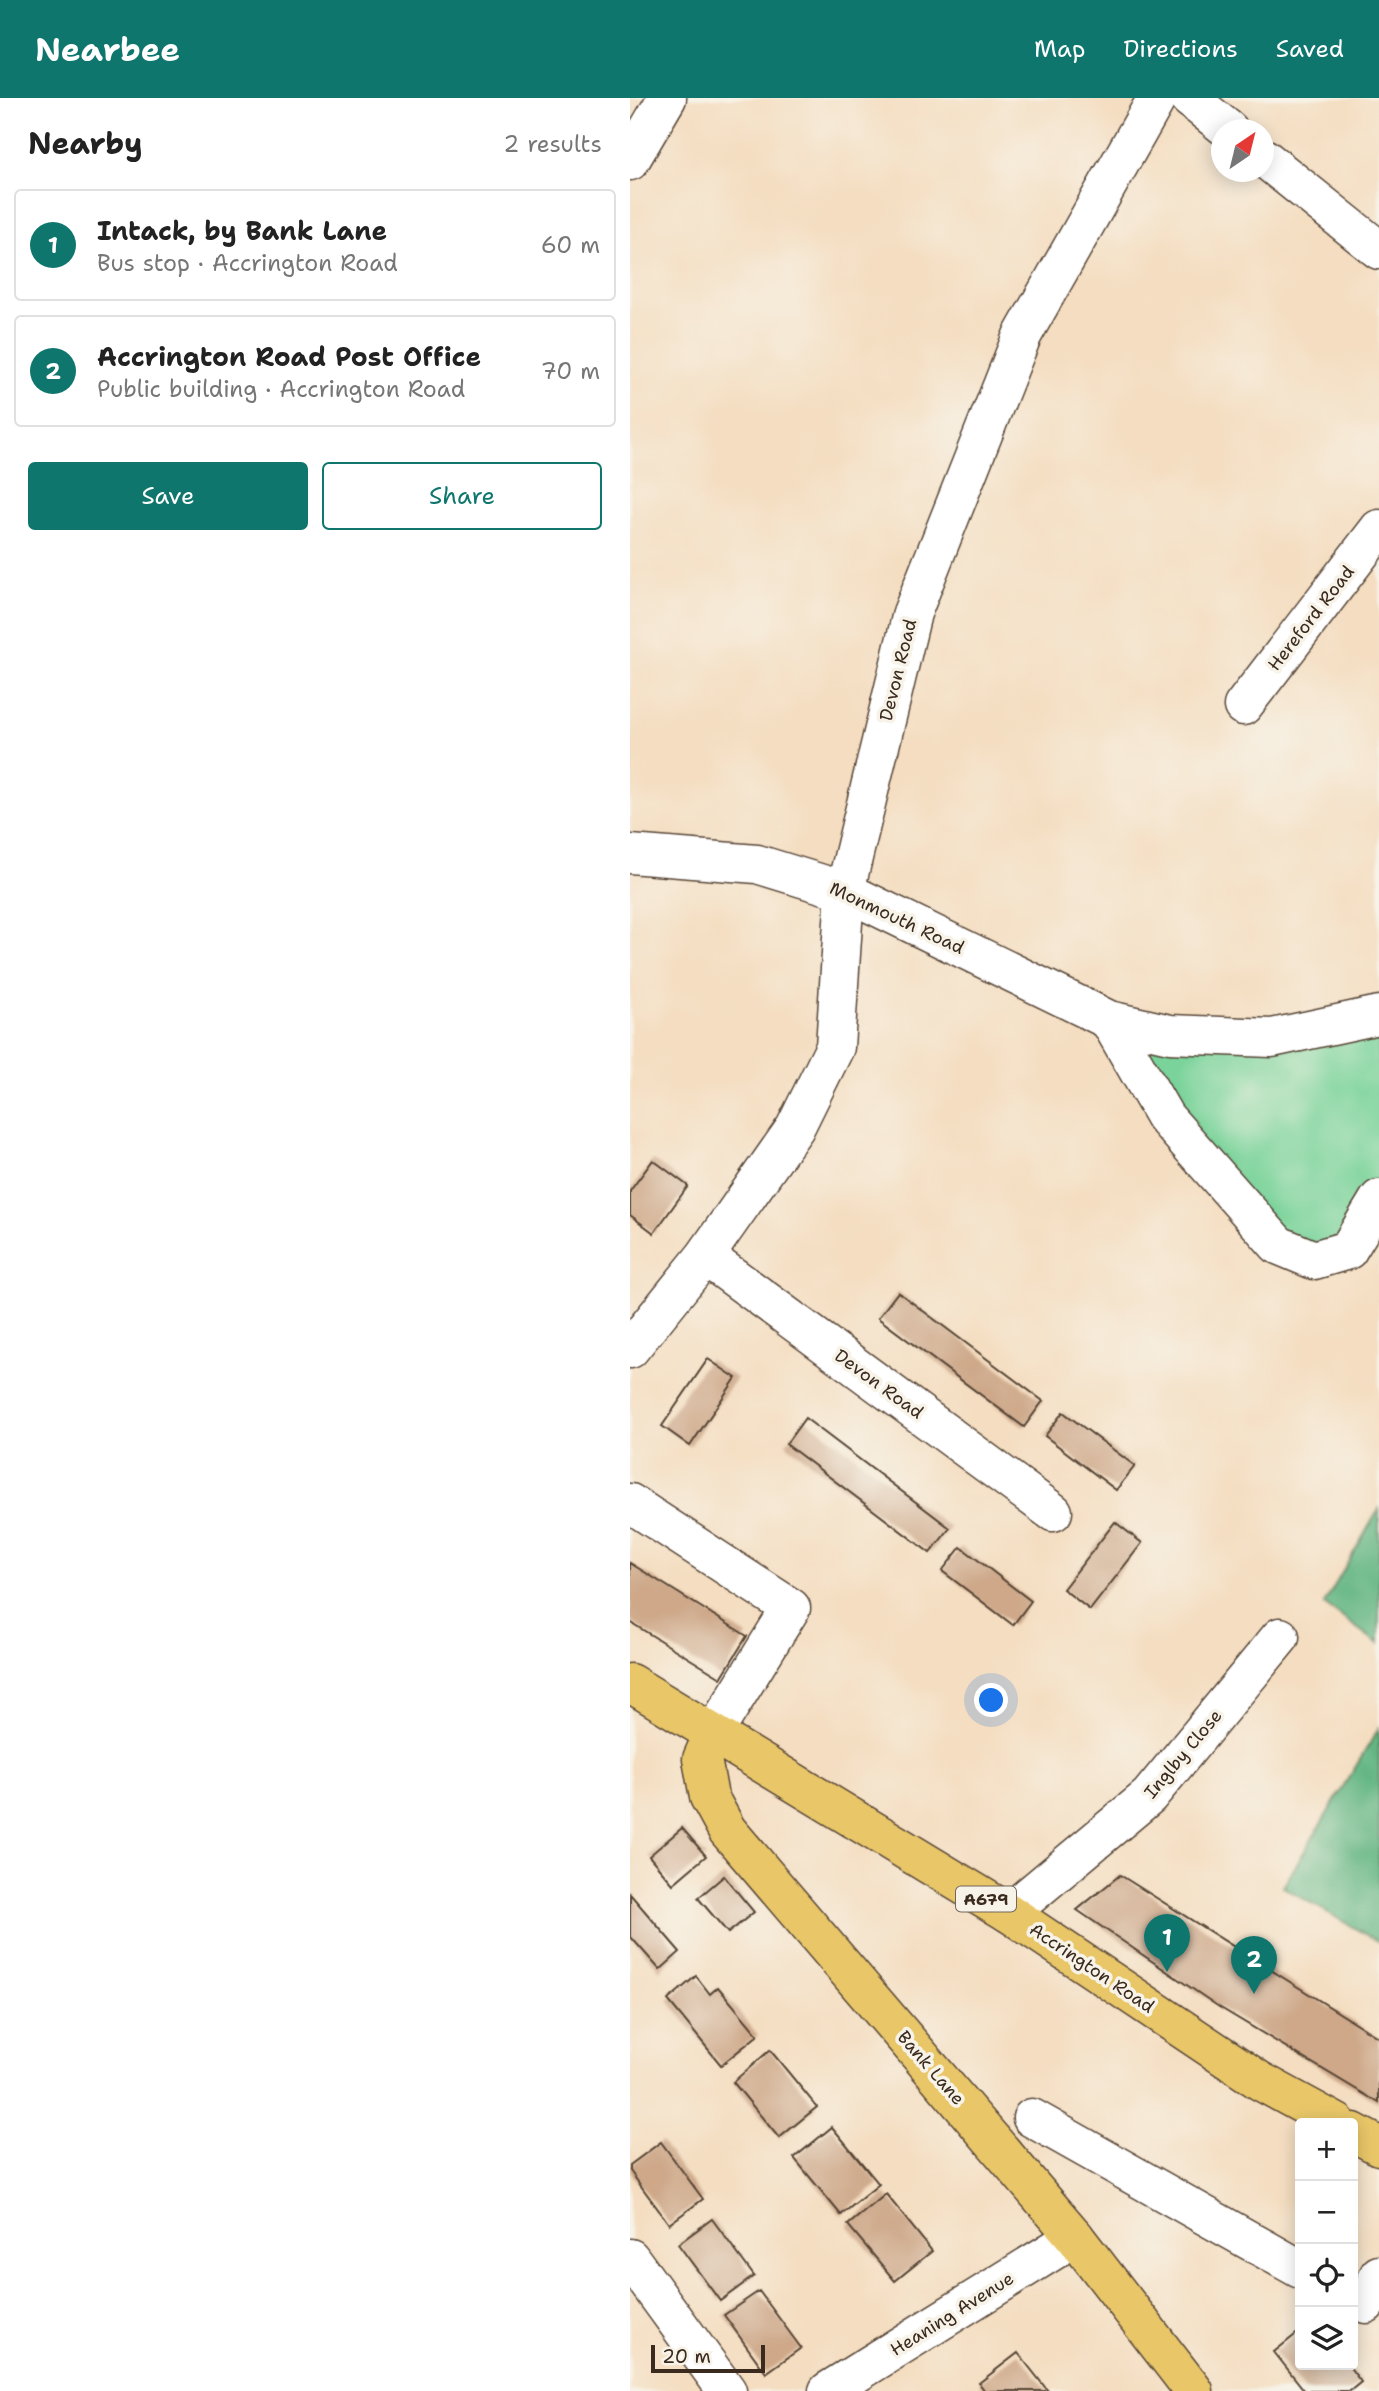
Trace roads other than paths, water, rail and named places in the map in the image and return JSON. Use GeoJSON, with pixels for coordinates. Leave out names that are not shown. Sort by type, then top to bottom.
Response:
{"type":"FeatureCollection","features":[{"type":"Feature","properties":{"kind":"main road","name":"Accrington Road"},"geometry":{"type":"LineString","coordinates":[[630,1683],[1009,1913],[1260,2081],[1328,2118]]}},
{"type":"Feature","properties":{"kind":"main road","name":"Bank Lane"},"geometry":{"type":"LineString","coordinates":[[713,1734],[702,1759],[709,1797],[727,1830],[1075,2237],[1194,2391]]}},
{"type":"Feature","properties":{"kind":"main road"},"geometry":{"type":"LineString","coordinates":[[1358,2135],[1379,2146]]}},
{"type":"Feature","properties":{"kind":"street"},"geometry":{"type":"LineString","coordinates":[[630,161],[667,98]]}},
{"type":"Feature","properties":{"kind":"street","name":"Devon Road"},"geometry":{"type":"LineString","coordinates":[[630,1349],[705,1256],[795,1128],[835,1047],[845,891],[912,613],[1022,336],[1157,98]]}},
{"type":"Feature","properties":{"kind":"street"},"geometry":{"type":"LineString","coordinates":[[1189,98],[1215,119]]}},
{"type":"Feature","properties":{"kind":"street"},"geometry":{"type":"LineString","coordinates":[[1274,166],[1379,250]]}},
{"type":"Feature","properties":{"kind":"street","name":"Hereford Road"},"geometry":{"type":"LineString","coordinates":[[1243,706],[1379,530]]}},
{"type":"Feature","properties":{"kind":"street","name":"Monmouth Road"},"geometry":{"type":"LineString","coordinates":[[630,853],[757,864],[845,891],[1109,1020],[1170,1034],[1272,1038],[1379,1015]]}},
{"type":"Feature","properties":{"kind":"street"},"geometry":{"type":"LineString","coordinates":[[1109,1020],[1166,1117],[1278,1245],[1314,1259],[1348,1250],[1379,1199]]}},
{"type":"Feature","properties":{"kind":"street","name":"Devon Road"},"geometry":{"type":"LineString","coordinates":[[705,1256],[1053,1512]]}},
{"type":"Feature","properties":{"kind":"street"},"geometry":{"type":"LineString","coordinates":[[630,1503],[791,1608],[713,1734]]}},
{"type":"Feature","properties":{"kind":"street","name":"Inglby Close"},"geometry":{"type":"LineString","coordinates":[[1009,1913],[1149,1796],[1280,1637]]}},
{"type":"Feature","properties":{"kind":"street"},"geometry":{"type":"LineString","coordinates":[[1032,2118],[1295,2266]]}},
{"type":"Feature","properties":{"kind":"street","name":"Heaning Avenue"},"geometry":{"type":"LineString","coordinates":[[828,2391],[1075,2237]]}},
{"type":"Feature","properties":{"kind":"street"},"geometry":{"type":"LineString","coordinates":[[630,2258],[727,2391]]}},
{"type":"Feature","properties":{"kind":"place","name":"Intack, by Bank Lane"},"geometry":{"type":"Point","coordinates":[1167,1972]}},
{"type":"Feature","properties":{"kind":"place","name":"Accrington Road Post Office"},"geometry":{"type":"Point","coordinates":[1254,1994]}}]}
